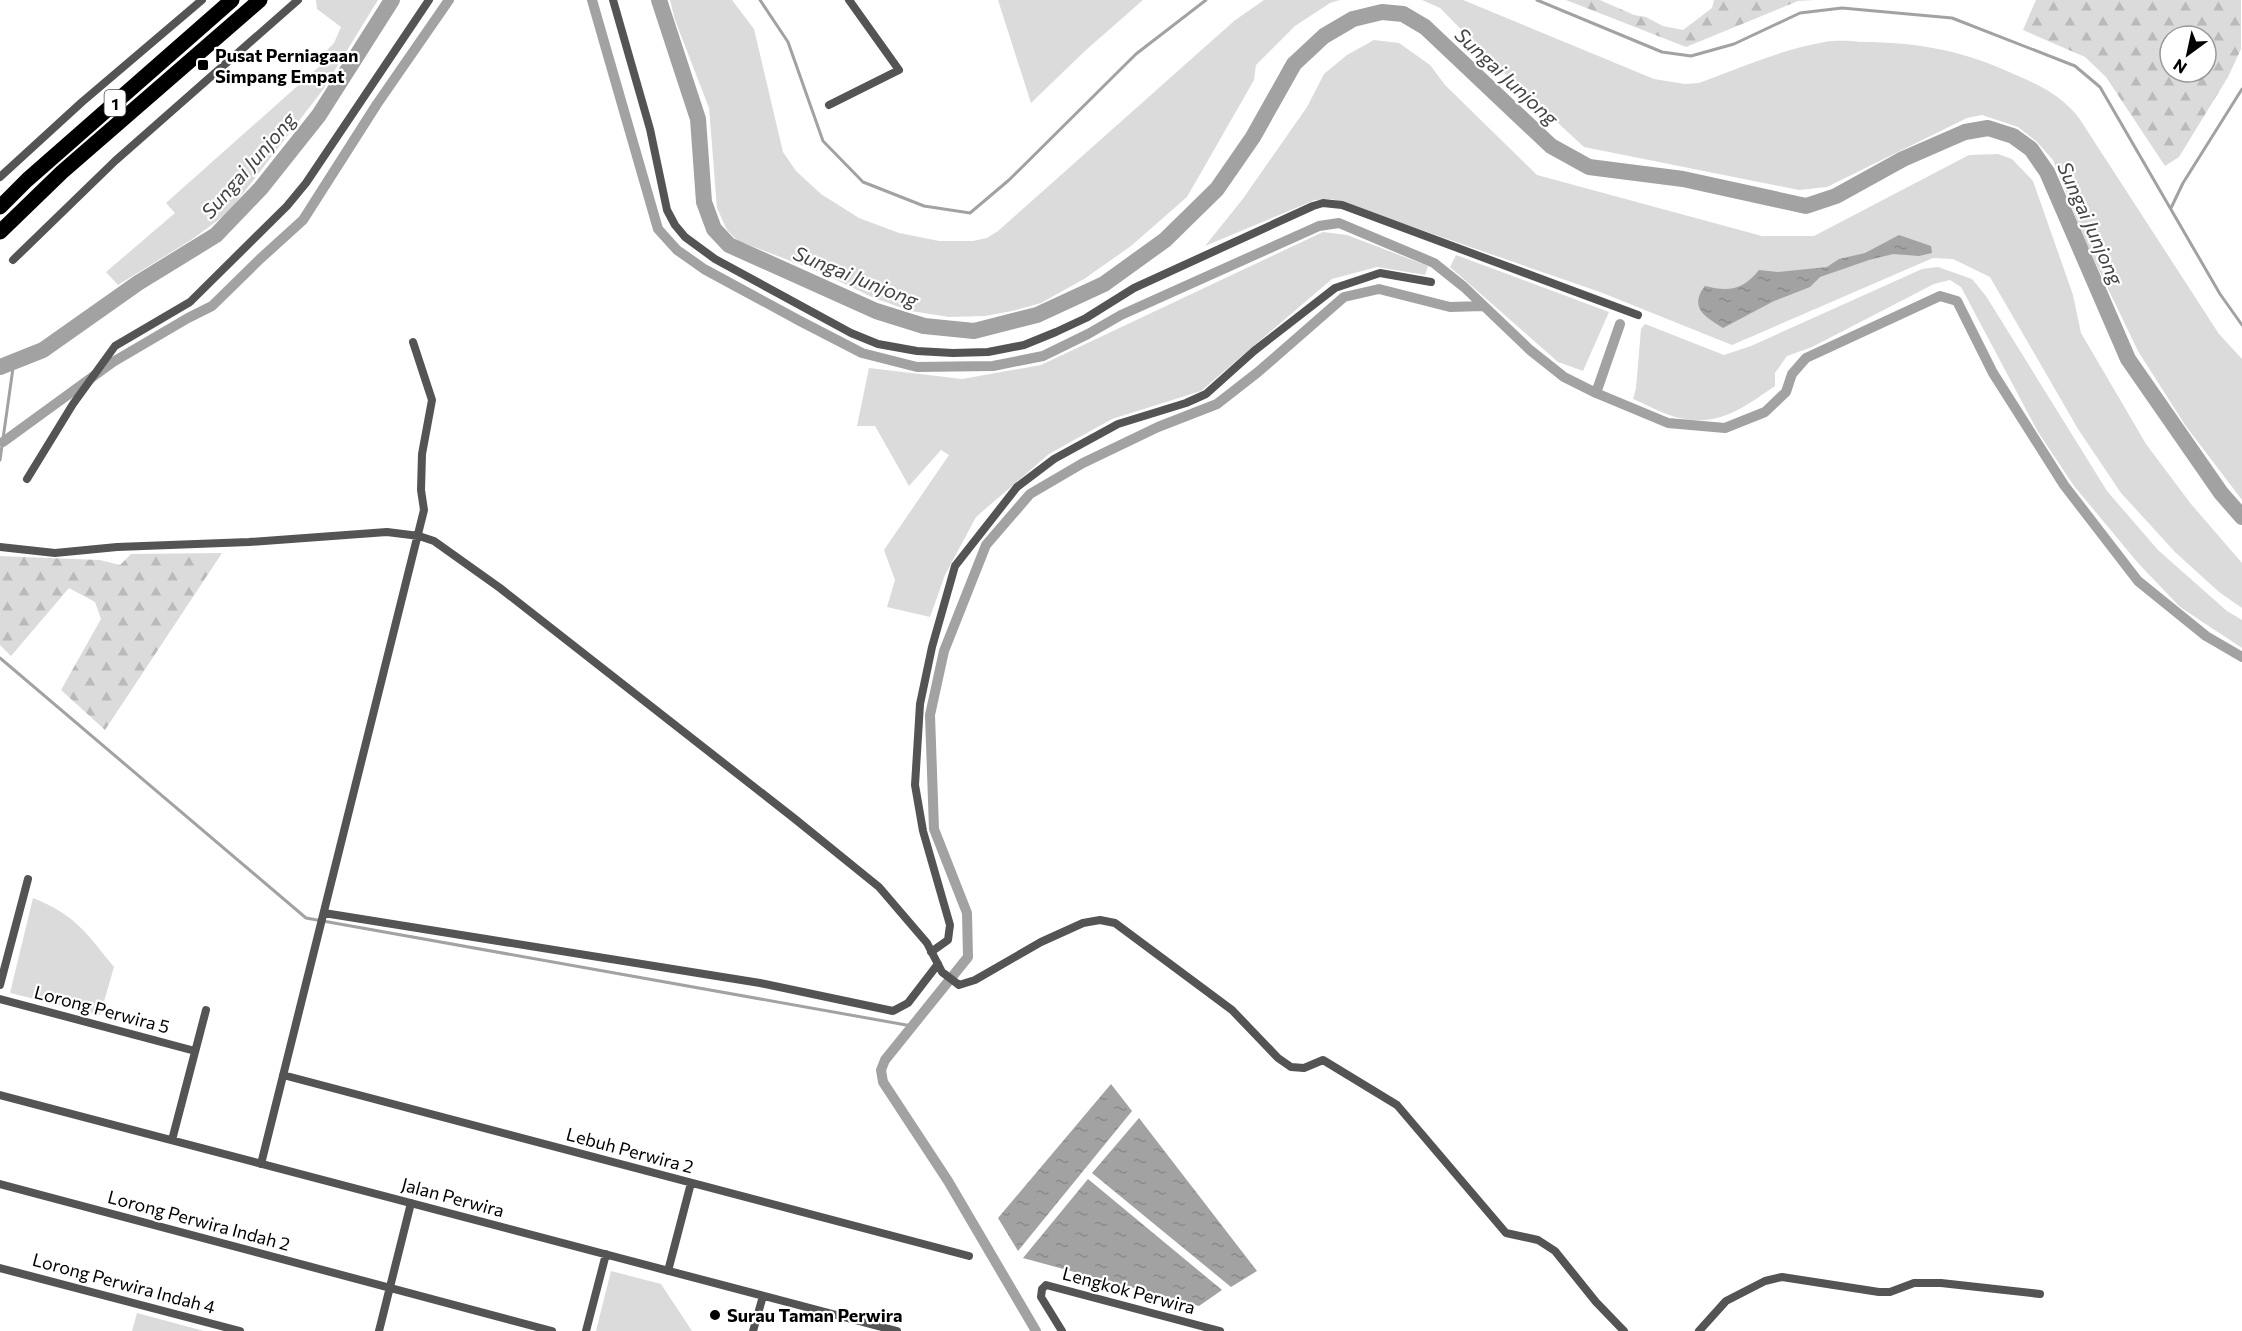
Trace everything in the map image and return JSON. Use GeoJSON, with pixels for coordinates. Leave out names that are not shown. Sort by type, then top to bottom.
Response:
{"type":"FeatureCollection","features":[{"type":"Feature","properties":{"kind":"highway","name":"1"},"geometry":{"type":"LineString","coordinates":[[0,207],[27,180],[232,0]]}},
{"type":"Feature","properties":{"kind":"highway","name":"1"},"geometry":{"type":"LineString","coordinates":[[0,232],[62,172],[260,0]]}},
{"type":"Feature","properties":{"kind":"street"},"geometry":{"type":"LineString","coordinates":[[0,177],[82,102],[202,0]]}},
{"type":"Feature","properties":{"kind":"street"},"geometry":{"type":"LineString","coordinates":[[13,260],[115,162],[298,0]]}},
{"type":"Feature","properties":{"kind":"street"},"geometry":{"type":"LineString","coordinates":[[27,479],[93,373],[115,346],[190,302],[287,206],[306,183],[429,0]]}},
{"type":"Feature","properties":{"kind":"street"},"geometry":{"type":"LineString","coordinates":[[613,0],[650,129],[667,210],[675,225],[697,248],[715,259],[851,333],[878,344],[917,351],[953,353],[988,352],[1024,345],[1086,318],[1134,288],[1323,203],[1342,205],[1638,315]]}},
{"type":"Feature","properties":{"kind":"street"},"geometry":{"type":"LineString","coordinates":[[829,105],[899,70],[849,0]]}},
{"type":"Feature","properties":{"kind":"street"},"geometry":{"type":"LineString","coordinates":[[931,952],[948,940],[950,925],[923,831],[915,785],[920,704],[932,647],[955,566],[968,548],[1017,487],[1053,459],[1118,424],[1186,403],[1206,394],[1254,351],[1335,288],[1380,273],[1431,282]]}},
{"type":"Feature","properties":{"kind":"street"},"geometry":{"type":"LineString","coordinates":[[261,1164],[424,510],[421,489],[422,454],[432,400],[413,342]]}},
{"type":"Feature","properties":{"kind":"street"},"geometry":{"type":"LineString","coordinates":[[0,547],[55,553],[387,532],[419,536],[434,541],[500,588],[879,887],[931,952],[940,968],[959,985],[975,980],[1041,942],[1083,923],[1100,920],[1115,923],[1232,1010],[1278,1058],[1291,1067],[1304,1068],[1323,1060],[1397,1105],[1506,1233],[1538,1240],[1555,1251],[1596,1302],[1624,1331]]}},
{"type":"Feature","properties":{"kind":"street"},"geometry":{"type":"LineString","coordinates":[[0,985],[28,879]]}},
{"type":"Feature","properties":{"kind":"street"},"geometry":{"type":"LineString","coordinates":[[324,915],[760,983],[893,1011],[908,1003],[940,968]]}},
{"type":"Feature","properties":{"kind":"street","name":"Lorong Perwira 5"},"geometry":{"type":"LineString","coordinates":[[0,999],[195,1051]]}},
{"type":"Feature","properties":{"kind":"street"},"geometry":{"type":"LineString","coordinates":[[172,1140],[206,1010]]}},
{"type":"Feature","properties":{"kind":"street","name":"Lebuh Perwira 2"},"geometry":{"type":"LineString","coordinates":[[283,1075],[969,1256]]}},
{"type":"Feature","properties":{"kind":"street","name":"Jalan Perwira"},"geometry":{"type":"LineString","coordinates":[[0,1095],[897,1331]]}},
{"type":"Feature","properties":{"kind":"street"},"geometry":{"type":"LineString","coordinates":[[668,1271],[691,1183]]}},
{"type":"Feature","properties":{"kind":"street","name":"Lorong Perwira Indah 2"},"geometry":{"type":"LineString","coordinates":[[0,1185],[552,1331]]}},
{"type":"Feature","properties":{"kind":"street"},"geometry":{"type":"LineString","coordinates":[[379,1331],[411,1203]]}},
{"type":"Feature","properties":{"kind":"street"},"geometry":{"type":"LineString","coordinates":[[586,1331],[606,1254]]}},
{"type":"Feature","properties":{"kind":"street","name":"Lorong Perwira Indah 4"},"geometry":{"type":"LineString","coordinates":[[0,1268],[240,1331]]}},
{"type":"Feature","properties":{"kind":"street"},"geometry":{"type":"LineString","coordinates":[[1699,1331],[1726,1301],[1765,1281],[1782,1277],[1879,1292],[1890,1292],[1914,1283],[1941,1283],[2040,1294]]}},
{"type":"Feature","properties":{"kind":"street","name":"Lengkok Perwira"},"geometry":{"type":"LineString","coordinates":[[1062,1331],[1041,1297],[1042,1290],[1047,1285],[1220,1331]]}},
{"type":"Feature","properties":{"kind":"street"},"geometry":{"type":"LineString","coordinates":[[753,1331],[763,1296]]}},
{"type":"Feature","properties":{"kind":"green space"},"geometry":{"type":"Polygon","coordinates":[[[316,0],[378,0],[322,91],[228,213],[191,240],[118,285],[106,272],[175,213],[166,203],[321,65],[321,56],[334,43],[341,27],[317,9],[316,0]]]}},
{"type":"Feature","properties":{"kind":"green space"},"geometry":{"type":"Polygon","coordinates":[[[670,0],[732,0],[754,29],[783,152],[796,171],[821,194],[859,218],[899,233],[939,241],[973,241],[987,238],[998,231],[1234,21],[1264,0],[1340,0],[1330,3],[1295,26],[1256,65],[1254,80],[1187,197],[1131,246],[1084,279],[1041,303],[985,316],[949,317],[911,311],[874,298],[820,272],[738,241],[727,230],[717,208],[709,108],[675,20],[670,0]]]}},
{"type":"Feature","properties":{"kind":"green space"},"geometry":{"type":"Polygon","coordinates":[[[998,0],[1143,0],[1031,103],[998,0]]]}},
{"type":"Feature","properties":{"kind":"green space"},"geometry":{"type":"Polygon","coordinates":[[[1422,0],[1463,0],[1654,79],[1685,84],[1699,83],[1793,49],[1825,42],[1843,41],[1922,46],[1960,54],[1997,67],[2050,92],[2079,118],[2219,334],[2242,359],[2242,500],[2185,425],[2138,351],[2086,243],[2053,160],[2036,141],[2018,127],[1982,115],[1967,118],[1827,187],[1799,190],[1584,147],[1509,78],[1440,8],[1422,0]]]}},
{"type":"Feature","properties":{"kind":"green space"},"geometry":{"type":"Polygon","coordinates":[[[1566,0],[1600,0],[1634,15],[1646,17],[1663,26],[1683,30],[1712,8],[1714,0],[1815,0],[1798,1],[1686,47],[1566,0]]]}},
{"type":"Feature","properties":{"kind":"green space"},"geometry":{"type":"Polygon","coordinates":[[[2036,0],[2241,0],[2241,49],[2228,77],[2179,157],[2165,166],[2106,77],[2085,57],[2023,30],[2036,0]]]}},
{"type":"Feature","properties":{"kind":"green space"},"geometry":{"type":"Polygon","coordinates":[[[1374,40],[1399,43],[1430,65],[1445,85],[1537,175],[1762,236],[1814,236],[1969,155],[1998,154],[2012,159],[2033,181],[2073,295],[2081,333],[2146,444],[2191,504],[2242,563],[2242,608],[2219,592],[2175,552],[2121,493],[2078,429],[1990,277],[1953,259],[1933,258],[1732,345],[1600,292],[1332,199],[1315,200],[1205,246],[1242,200],[1307,107],[1324,74],[1347,55],[1374,40]]]}},
{"type":"Feature","properties":{"kind":"green space"},"geometry":{"type":"Polygon","coordinates":[[[1323,232],[1347,235],[1428,266],[1425,275],[1377,267],[1332,279],[1201,391],[1112,419],[1049,454],[976,517],[945,575],[930,617],[887,607],[895,580],[884,550],[949,455],[941,450],[909,486],[875,426],[857,426],[869,368],[962,379],[1041,365],[1323,232]]]}},
{"type":"Feature","properties":{"kind":"green space"},"geometry":{"type":"Polygon","coordinates":[[[1456,255],[1609,312],[1583,371],[1558,362],[1450,267],[1456,255]]]}},
{"type":"Feature","properties":{"kind":"green space"},"geometry":{"type":"Polygon","coordinates":[[[1938,267],[1972,279],[1986,296],[2107,491],[2158,550],[2227,611],[2242,620],[2242,648],[2180,607],[2138,563],[2074,486],[2038,432],[1961,287],[1950,280],[1934,284],[1812,347],[1787,356],[1775,373],[1775,386],[1727,415],[1715,419],[1688,419],[1667,414],[1633,399],[1641,329],[1645,324],[1724,355],[1751,346],[1922,269],[1938,267]]]}},
{"type":"Feature","properties":{"kind":"green space"},"geometry":{"type":"Polygon","coordinates":[[[222,553],[105,730],[61,690],[101,619],[95,602],[69,588],[11,656],[0,645],[0,556],[100,560],[120,565],[131,554],[222,553]]]}},
{"type":"Feature","properties":{"kind":"green space"},"geometry":{"type":"Polygon","coordinates":[[[33,898],[48,904],[70,918],[114,967],[100,1015],[10,993],[33,898]]]}},
{"type":"Feature","properties":{"kind":"green space"},"geometry":{"type":"Polygon","coordinates":[[[611,1271],[661,1284],[692,1331],[596,1331],[611,1271]]]}},
{"type":"Feature","properties":{"kind":"green space"},"geometry":{"type":"Polygon","coordinates":[[[137,1313],[204,1331],[132,1331],[137,1313]]]}},
{"type":"Feature","properties":{"kind":"water"},"geometry":{"type":"Polygon","coordinates":[[[1899,235],[1931,246],[1932,253],[1919,256],[1893,254],[1820,277],[1810,287],[1774,301],[1723,328],[1705,316],[1699,306],[1698,300],[1705,286],[1721,289],[1735,288],[1747,282],[1759,270],[1778,272],[1827,267],[1839,259],[1865,253],[1899,235]]]}},
{"type":"Feature","properties":{"kind":"water"},"geometry":{"type":"Polygon","coordinates":[[[1111,1084],[1132,1111],[1018,1251],[998,1218],[1111,1084]]]}},
{"type":"Feature","properties":{"kind":"water"},"geometry":{"type":"Polygon","coordinates":[[[1139,1118],[1257,1271],[1231,1287],[1092,1173],[1139,1118]]]}},
{"type":"Feature","properties":{"kind":"water"},"geometry":{"type":"Polygon","coordinates":[[[1088,1179],[1222,1290],[1199,1306],[1023,1258],[1088,1179]]]}},
{"type":"Feature","properties":{"kind":"waterway","name":"Sungai Junjong"},"geometry":{"type":"LineString","coordinates":[[0,367],[43,350],[138,283],[216,235],[261,188],[319,115],[392,0]]}},
{"type":"Feature","properties":{"kind":"waterway"},"geometry":{"type":"LineString","coordinates":[[3,442],[113,362],[212,306],[303,220],[377,104],[449,0]]}},
{"type":"Feature","properties":{"kind":"waterway"},"geometry":{"type":"LineString","coordinates":[[592,0],[658,229],[677,250],[704,269],[862,353],[917,367],[993,366],[1043,356],[1121,315],[1319,226],[1339,223],[1434,263],[1464,287],[1530,350],[1564,377],[1668,423],[1725,428],[1765,412],[1786,392],[1792,374],[1806,358],[1940,296],[1957,301],[1993,373],[2064,485],[2138,581],[2206,636],[2242,657]]}},
{"type":"Feature","properties":{"kind":"waterway","name":"Sungai Junjong"},"geometry":{"type":"LineString","coordinates":[[659,0],[698,119],[704,202],[714,229],[729,245],[876,311],[924,326],[974,331],[1037,315],[1104,284],[1165,240],[1217,189],[1253,137],[1294,64],[1324,36],[1353,19],[1382,12],[1403,14],[1425,27],[1551,146],[1589,167],[1683,179],[1806,206],[1836,196],[1903,159],[1965,132],[1988,128],[2013,136],[2031,149],[2047,172],[2128,359],[2221,493],[2242,517]]}},
{"type":"Feature","properties":{"kind":"waterway"},"geometry":{"type":"LineString","coordinates":[[760,0],[788,42],[823,141],[863,182],[924,206],[970,213],[1009,180],[1136,54],[1206,0]]}},
{"type":"Feature","properties":{"kind":"waterway"},"geometry":{"type":"LineString","coordinates":[[1537,0],[1662,52],[1691,56],[1734,44],[1800,13],[1842,8],[1952,18],[2075,66],[2100,87],[2220,294],[2242,325]]}},
{"type":"Feature","properties":{"kind":"waterway"},"geometry":{"type":"LineString","coordinates":[[2171,208],[2183,183],[2242,89]]}},
{"type":"Feature","properties":{"kind":"waterway"},"geometry":{"type":"LineString","coordinates":[[1036,1331],[948,1181],[883,1082],[881,1070],[885,1060],[968,957],[967,913],[934,829],[930,715],[944,651],[986,545],[1030,494],[1083,463],[1158,427],[1217,404],[1258,372],[1344,297],[1379,289],[1450,307],[1483,306]]}},
{"type":"Feature","properties":{"kind":"waterway"},"geometry":{"type":"LineString","coordinates":[[1596,393],[1620,324]]}},
{"type":"Feature","properties":{"kind":"waterway"},"geometry":{"type":"LineString","coordinates":[[0,460],[14,361]]}},
{"type":"Feature","properties":{"kind":"waterway"},"geometry":{"type":"LineString","coordinates":[[0,658],[306,918],[912,1026]]}},
{"type":"Feature","properties":{"kind":"place","name":"Pusat Perniagaan Simpang Empat"},"geometry":{"type":"Point","coordinates":[203,65]}},
{"type":"Feature","properties":{"kind":"place","name":"Surau Taman Perwira"},"geometry":{"type":"Point","coordinates":[715,1315]}}]}
